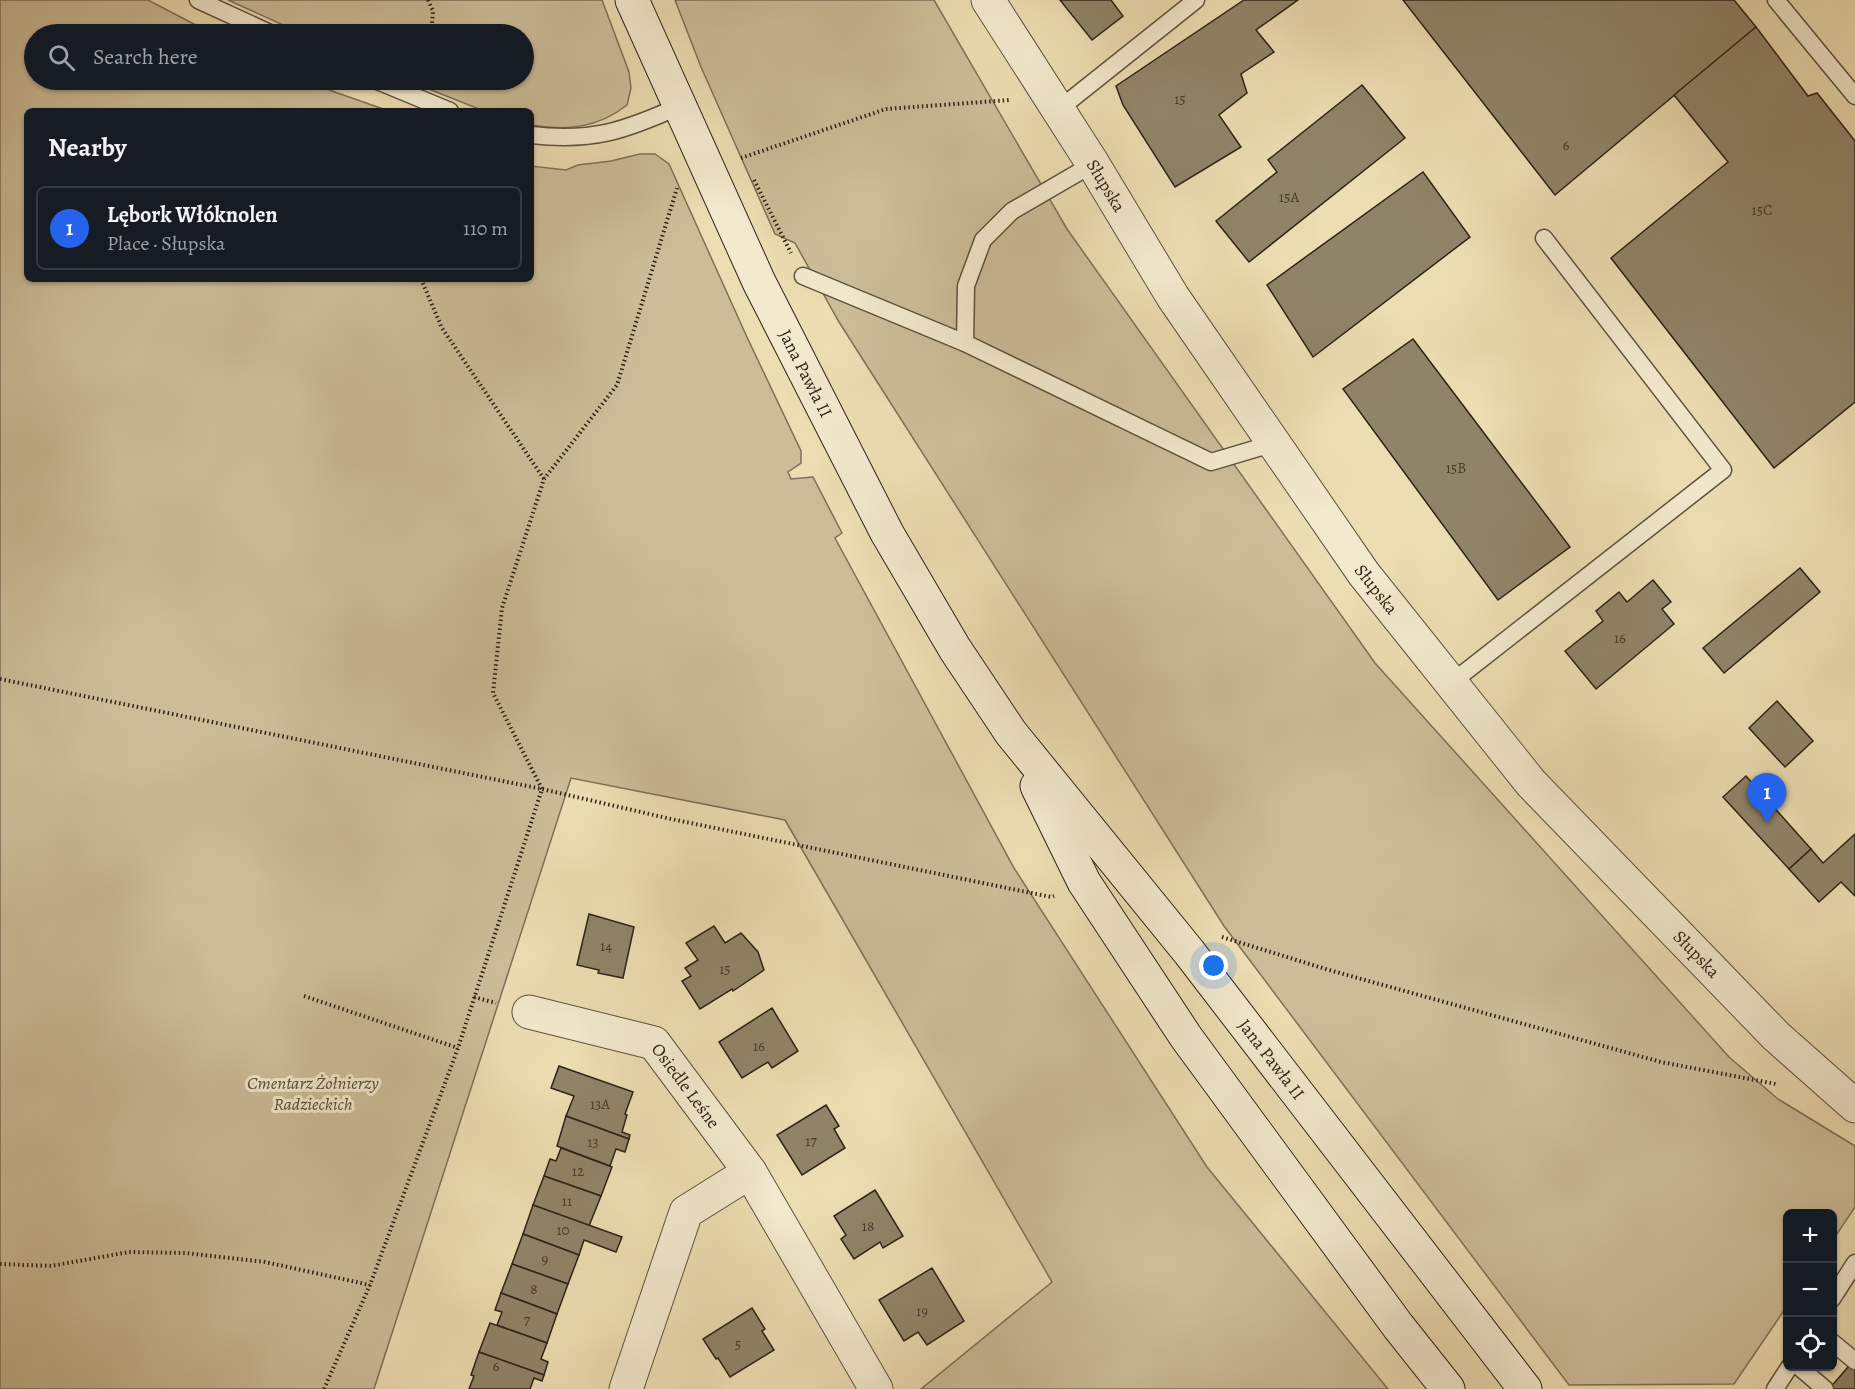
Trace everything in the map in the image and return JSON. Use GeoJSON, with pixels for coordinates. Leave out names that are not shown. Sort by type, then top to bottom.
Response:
{"type":"FeatureCollection","features":[{"type":"Feature","properties":{"kind":"main road","name":"Jana Pawła II"},"geometry":{"type":"LineString","coordinates":[[632,0],[759,282],[887,533],[955,649],[1011,733],[1189,952],[1525,1389]]}},
{"type":"Feature","properties":{"kind":"main road","name":"Słupska"},"geometry":{"type":"LineString","coordinates":[[988,0],[1093,164],[1173,297],[1364,574],[1531,783],[1776,1036],[1855,1106]]}},
{"type":"Feature","properties":{"kind":"main road","name":"Jana Pawła II"},"geometry":{"type":"LineString","coordinates":[[1011,733],[1084,882],[1186,1037],[1398,1326],[1448,1389]]}},
{"type":"Feature","properties":{"kind":"main road","name":"Osiedle Leśne"},"geometry":{"type":"LineString","coordinates":[[529,1012],[654,1043],[750,1173],[876,1389]]}},
{"type":"Feature","properties":{"kind":"main road"},"geometry":{"type":"LineString","coordinates":[[626,1389],[686,1212],[750,1173]]}},
{"type":"Feature","properties":{"kind":"lane"},"geometry":{"type":"LineString","coordinates":[[198,0],[250,24]]}},
{"type":"Feature","properties":{"kind":"lane"},"geometry":{"type":"LineString","coordinates":[[1054,103],[1196,0]]}},
{"type":"Feature","properties":{"kind":"lane"},"geometry":{"type":"LineString","coordinates":[[1776,0],[1855,96]]}},
{"type":"Feature","properties":{"kind":"lane"},"geometry":{"type":"LineString","coordinates":[[399,90],[443,108]]}},
{"type":"Feature","properties":{"kind":"lane"},"geometry":{"type":"LineString","coordinates":[[534,135],[584,138],[605,134],[656,117],[680,106]]}},
{"type":"Feature","properties":{"kind":"lane"},"geometry":{"type":"LineString","coordinates":[[965,343],[966,286],[982,240],[1012,211],[1093,164]]}},
{"type":"Feature","properties":{"kind":"lane"},"geometry":{"type":"LineString","coordinates":[[1451,683],[1722,470],[1544,238]]}},
{"type":"Feature","properties":{"kind":"lane"},"geometry":{"type":"LineString","coordinates":[[803,276],[965,343],[1211,462],[1275,443]]}},
{"type":"Feature","properties":{"kind":"lane"},"geometry":{"type":"LineString","coordinates":[[1837,1292],[1855,1263]]}},
{"type":"Feature","properties":{"kind":"lane"},"geometry":{"type":"LineString","coordinates":[[1837,1345],[1855,1361]]}},
{"type":"Feature","properties":{"kind":"lane"},"geometry":{"type":"LineString","coordinates":[[1775,1389],[1787,1371]]}},
{"type":"Feature","properties":{"kind":"lane"},"geometry":{"type":"LineString","coordinates":[[1804,1371],[1826,1389]]}},
{"type":"Feature","properties":{"kind":"path"},"geometry":{"type":"LineString","coordinates":[[428,0],[433,11],[432,24]]}},
{"type":"Feature","properties":{"kind":"path"},"geometry":{"type":"LineString","coordinates":[[741,158],[886,110],[1054,103]]}},
{"type":"Feature","properties":{"kind":"path"},"geometry":{"type":"LineString","coordinates":[[324,1389],[370,1285],[458,1048],[542,789],[493,693],[502,608],[544,479],[617,385],[680,180],[708,170]]}},
{"type":"Feature","properties":{"kind":"path"},"geometry":{"type":"LineString","coordinates":[[753,179],[803,276]]}},
{"type":"Feature","properties":{"kind":"path"},"geometry":{"type":"LineString","coordinates":[[422,282],[442,328],[544,479]]}},
{"type":"Feature","properties":{"kind":"path"},"geometry":{"type":"LineString","coordinates":[[0,679],[542,789],[671,819],[1051,897],[1084,882]]}},
{"type":"Feature","properties":{"kind":"path"},"geometry":{"type":"LineString","coordinates":[[1189,952],[1218,936],[1329,970],[1661,1062],[1787,1086]]}},
{"type":"Feature","properties":{"kind":"path"},"geometry":{"type":"LineString","coordinates":[[304,996],[458,1048]]}},
{"type":"Feature","properties":{"kind":"path"},"geometry":{"type":"LineString","coordinates":[[0,1264],[51,1266],[129,1252],[186,1253],[265,1262],[370,1285]]}},
{"type":"Feature","properties":{"kind":"green space","name":"Cmentarz Żołnierzy Radzieckich"},"geometry":{"type":"Polygon","coordinates":[[[0,0],[148,0],[194,24],[24,24],[24,90],[330,90],[380,108],[24,108],[24,282],[534,282],[534,166],[566,170],[578,165],[611,161],[640,154],[655,154],[669,164],[801,451],[801,463],[788,472],[791,479],[813,477],[842,533],[835,538],[1014,868],[1207,1167],[1388,1389],[921,1389],[1052,1282],[785,820],[571,778],[374,1389],[0,1389],[0,0]]]}},
{"type":"Feature","properties":{"kind":"green space"},"geometry":{"type":"Polygon","coordinates":[[[228,0],[602,0],[629,72],[631,88],[627,105],[605,119],[582,126],[557,128],[534,125],[534,108],[476,108],[431,90],[534,90],[534,24],[281,24],[228,0]]]}},
{"type":"Feature","properties":{"kind":"green space"},"geometry":{"type":"Polygon","coordinates":[[[675,0],[934,0],[1067,229],[1375,663],[1729,1057],[1778,1099],[1855,1146],[1855,1207],[1837,1234],[1837,1209],[1783,1209],[1783,1312],[1734,1384],[1569,1385],[1224,926],[839,322],[795,243],[775,234],[701,67],[675,0]]]}},
{"type":"Feature","properties":{"kind":"building"},"geometry":{"type":"Polygon","coordinates":[[[1060,0],[1111,0],[1123,16],[1092,40],[1060,0]]]}},
{"type":"Feature","properties":{"kind":"building"},"geometry":{"type":"Polygon","coordinates":[[[1244,0],[1298,0],[1256,30],[1274,52],[1241,74],[1247,93],[1219,115],[1241,147],[1175,187],[1123,105],[1116,86],[1244,0]]]}},
{"type":"Feature","properties":{"kind":"building"},"geometry":{"type":"Polygon","coordinates":[[[1403,0],[1734,0],[1756,27],[1555,195],[1403,0]]]}},
{"type":"Feature","properties":{"kind":"building"},"geometry":{"type":"Polygon","coordinates":[[[1756,27],[1808,96],[1817,93],[1855,141],[1855,402],[1774,468],[1611,258],[1728,162],[1674,95],[1756,27]]]}},
{"type":"Feature","properties":{"kind":"building"},"geometry":{"type":"Polygon","coordinates":[[[1362,85],[1405,138],[1249,262],[1216,221],[1277,172],[1268,160],[1362,85]]]}},
{"type":"Feature","properties":{"kind":"building"},"geometry":{"type":"Polygon","coordinates":[[[1423,172],[1470,237],[1313,357],[1267,285],[1423,172]]]}},
{"type":"Feature","properties":{"kind":"building"},"geometry":{"type":"Polygon","coordinates":[[[1413,339],[1570,547],[1498,600],[1343,389],[1413,339]]]}},
{"type":"Feature","properties":{"kind":"building"},"geometry":{"type":"Polygon","coordinates":[[[1800,568],[1820,592],[1724,673],[1703,648],[1800,568]]]}},
{"type":"Feature","properties":{"kind":"building"},"geometry":{"type":"Polygon","coordinates":[[[1653,580],[1671,602],[1662,609],[1674,624],[1596,689],[1565,651],[1603,621],[1596,611],[1619,592],[1627,602],[1653,580]]]}},
{"type":"Feature","properties":{"kind":"building"},"geometry":{"type":"Polygon","coordinates":[[[1777,701],[1813,741],[1785,767],[1749,728],[1777,701]]]}},
{"type":"Feature","properties":{"kind":"building"},"geometry":{"type":"Polygon","coordinates":[[[1746,776],[1811,849],[1789,869],[1723,797],[1746,776]]]}},
{"type":"Feature","properties":{"kind":"building"},"geometry":{"type":"Polygon","coordinates":[[[1855,834],[1855,896],[1841,882],[1819,902],[1789,869],[1811,849],[1823,863],[1855,834]]]}},
{"type":"Feature","properties":{"kind":"building"},"geometry":{"type":"Polygon","coordinates":[[[589,914],[634,927],[623,978],[598,973],[599,970],[577,965],[589,914]]]}},
{"type":"Feature","properties":{"kind":"building"},"geometry":{"type":"Polygon","coordinates":[[[714,926],[725,943],[741,933],[758,952],[764,970],[733,991],[732,989],[700,1009],[682,981],[691,976],[685,968],[698,960],[686,943],[714,926]]]}},
{"type":"Feature","properties":{"kind":"building"},"geometry":{"type":"Polygon","coordinates":[[[772,1008],[798,1051],[772,1068],[768,1062],[742,1078],[719,1042],[772,1008]]]}},
{"type":"Feature","properties":{"kind":"building"},"geometry":{"type":"Polygon","coordinates":[[[559,1066],[633,1092],[625,1114],[627,1115],[622,1132],[630,1135],[629,1139],[566,1116],[574,1096],[551,1088],[559,1066]]]}},
{"type":"Feature","properties":{"kind":"building"},"geometry":{"type":"Polygon","coordinates":[[[826,1105],[839,1126],[834,1129],[845,1148],[802,1175],[777,1135],[826,1105]]]}},
{"type":"Feature","properties":{"kind":"building"},"geometry":{"type":"Polygon","coordinates":[[[566,1116],[629,1139],[625,1152],[616,1149],[610,1166],[557,1146],[566,1116]]]}},
{"type":"Feature","properties":{"kind":"building"},"geometry":{"type":"Polygon","coordinates":[[[561,1148],[612,1167],[601,1196],[544,1176],[550,1159],[556,1161],[561,1148]]]}},
{"type":"Feature","properties":{"kind":"building"},"geometry":{"type":"Polygon","coordinates":[[[544,1176],[601,1196],[589,1226],[533,1205],[544,1176]]]}},
{"type":"Feature","properties":{"kind":"building"},"geometry":{"type":"Polygon","coordinates":[[[875,1190],[903,1236],[883,1248],[880,1242],[854,1259],[841,1239],[846,1235],[834,1216],[875,1190]]]}},
{"type":"Feature","properties":{"kind":"building"},"geometry":{"type":"Polygon","coordinates":[[[533,1205],[622,1237],[616,1252],[584,1240],[579,1255],[523,1234],[533,1205]]]}},
{"type":"Feature","properties":{"kind":"building"},"geometry":{"type":"Polygon","coordinates":[[[523,1234],[579,1255],[568,1284],[512,1264],[523,1234]]]}},
{"type":"Feature","properties":{"kind":"building"},"geometry":{"type":"Polygon","coordinates":[[[512,1264],[568,1284],[557,1314],[501,1293],[512,1264]]]}},
{"type":"Feature","properties":{"kind":"building"},"geometry":{"type":"Polygon","coordinates":[[[932,1268],[964,1321],[927,1345],[918,1332],[904,1341],[879,1300],[932,1268]]]}},
{"type":"Feature","properties":{"kind":"building"},"geometry":{"type":"Polygon","coordinates":[[[501,1293],[557,1314],[547,1343],[497,1325],[502,1312],[495,1310],[501,1293]]]}},
{"type":"Feature","properties":{"kind":"building"},"geometry":{"type":"Polygon","coordinates":[[[752,1308],[765,1329],[762,1331],[774,1350],[730,1377],[703,1339],[752,1308]]]}},
{"type":"Feature","properties":{"kind":"building"},"geometry":{"type":"Polygon","coordinates":[[[490,1323],[547,1343],[541,1359],[548,1362],[544,1375],[479,1352],[490,1323]]]}},
{"type":"Feature","properties":{"kind":"building"},"geometry":{"type":"Polygon","coordinates":[[[479,1352],[544,1375],[542,1381],[534,1378],[530,1389],[469,1389],[479,1352]]]}},
{"type":"Feature","properties":{"kind":"building"},"geometry":{"type":"Polygon","coordinates":[[[1855,1359],[1855,1389],[1829,1389],[1855,1359]]]}},
{"type":"Feature","properties":{"kind":"place","name":"Lębork Włóknolen"},"geometry":{"type":"Point","coordinates":[1767,823]}}]}
